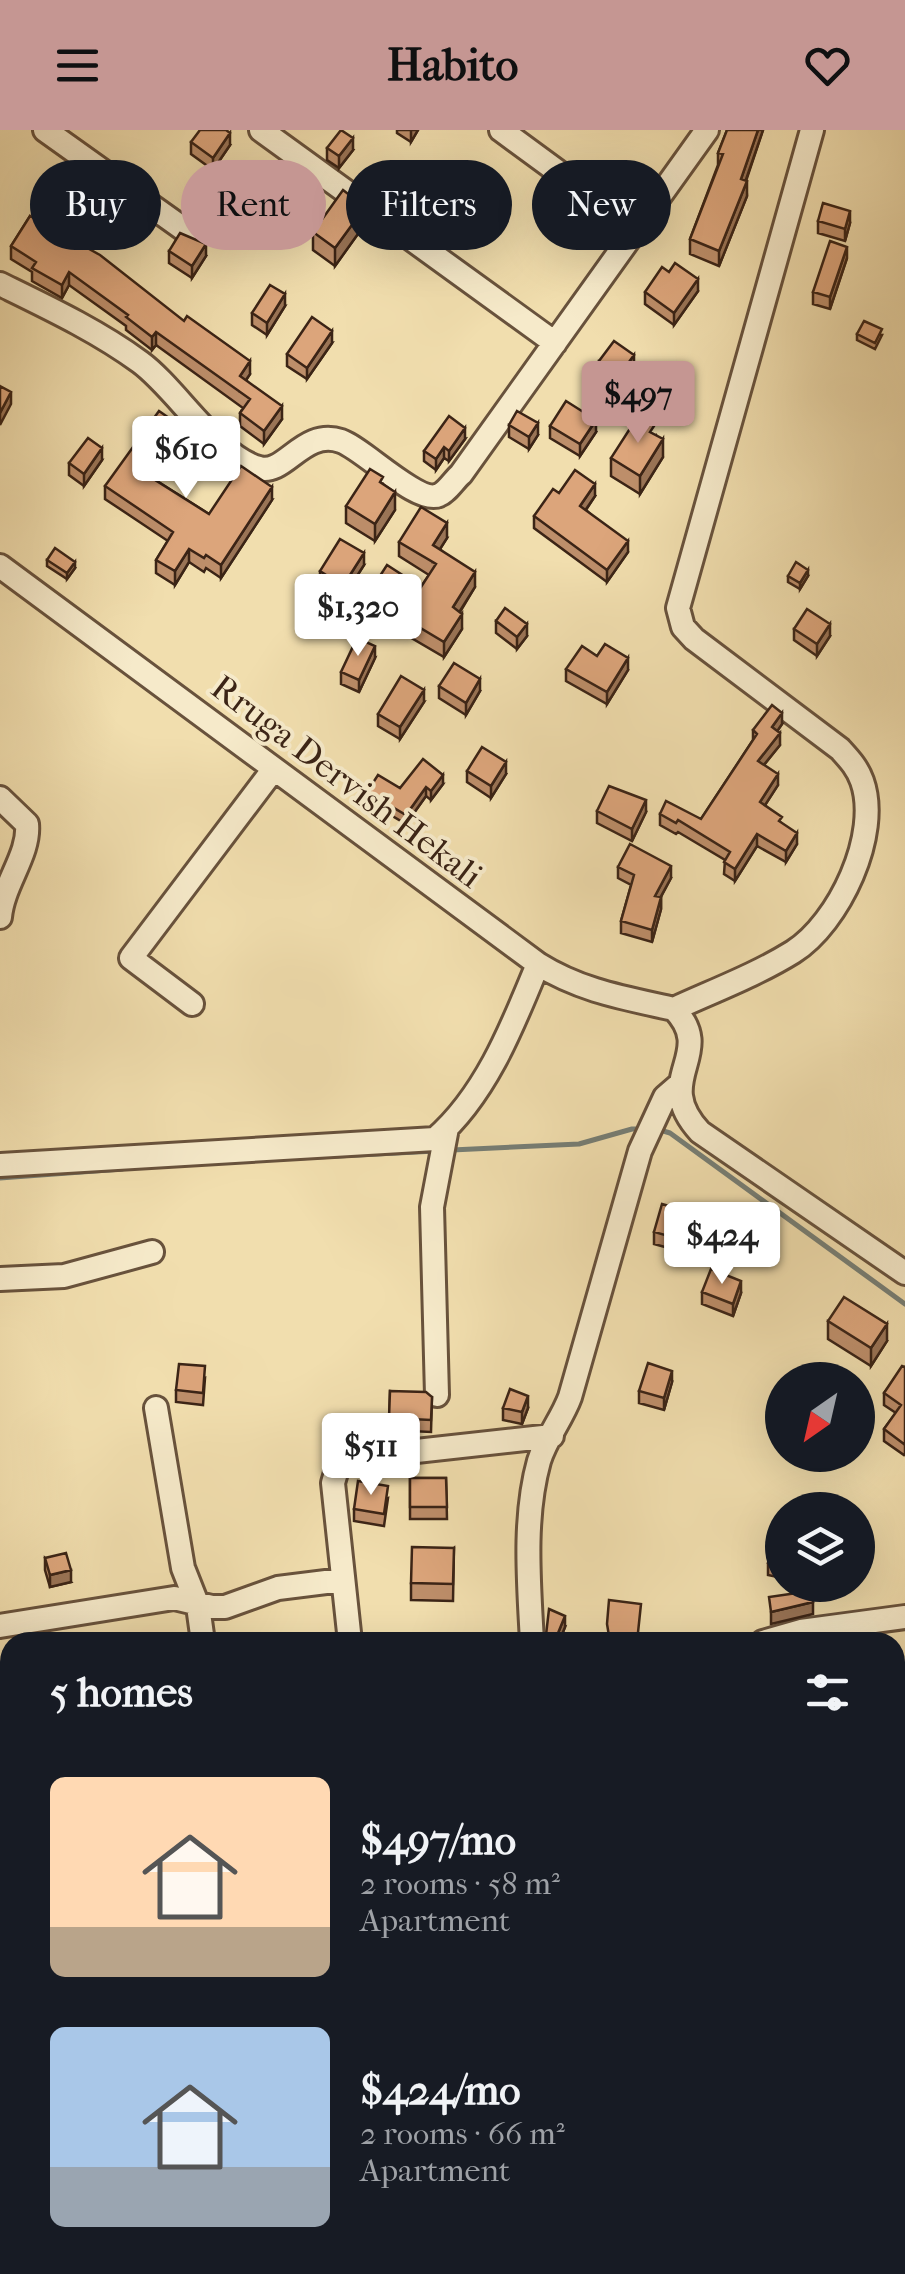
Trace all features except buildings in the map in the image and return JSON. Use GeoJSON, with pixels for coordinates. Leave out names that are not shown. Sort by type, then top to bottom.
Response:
{"type":"FeatureCollection","features":[{"type":"Feature","properties":{"kind":"street"},"geometry":{"type":"LineString","coordinates":[[45,130],[181,227]]}},
{"type":"Feature","properties":{"kind":"street"},"geometry":{"type":"LineString","coordinates":[[260,130],[554,344]]}},
{"type":"Feature","properties":{"kind":"street"},"geometry":{"type":"LineString","coordinates":[[500,130],[541,160]]}},
{"type":"Feature","properties":{"kind":"street"},"geometry":{"type":"LineString","coordinates":[[671,180],[707,130]]}},
{"type":"Feature","properties":{"kind":"street"},"geometry":{"type":"LineString","coordinates":[[812,130],[678,608],[682,627],[694,640],[840,749],[854,764],[863,784],[864,841],[855,871],[827,917],[796,950],[674,1009],[686,1021],[691,1034],[680,1084],[682,1108],[700,1132],[905,1273]]}},
{"type":"Feature","properties":{"kind":"street"},"geometry":{"type":"LineString","coordinates":[[1,287],[139,361],[163,380],[212,437],[255,467],[275,466],[309,442],[325,438],[358,449],[413,489],[433,497],[460,474],[621,250]]}},
{"type":"Feature","properties":{"kind":"street","name":"Rruga Dervish Hekali"},"geometry":{"type":"LineString","coordinates":[[0,566],[538,964],[566,982],[594,992],[674,1009]]}},
{"type":"Feature","properties":{"kind":"street"},"geometry":{"type":"LineString","coordinates":[[192,1004],[131,958],[273,770]]}},
{"type":"Feature","properties":{"kind":"street"},"geometry":{"type":"LineString","coordinates":[[0,798],[28,824],[28,835],[7,882],[0,917]]}},
{"type":"Feature","properties":{"kind":"street"},"geometry":{"type":"LineString","coordinates":[[436,1395],[432,1207],[446,1135],[481,1084],[538,964]]}},
{"type":"Feature","properties":{"kind":"street"},"geometry":{"type":"LineString","coordinates":[[532,1632],[531,1523],[540,1456],[570,1396],[640,1151],[665,1097],[680,1084]]}},
{"type":"Feature","properties":{"kind":"street"},"geometry":{"type":"LineString","coordinates":[[0,1166],[248,1148],[424,1142],[446,1135]]}},
{"type":"Feature","properties":{"kind":"street"},"geometry":{"type":"LineString","coordinates":[[0,1280],[64,1276],[152,1252]]}},
{"type":"Feature","properties":{"kind":"street"},"geometry":{"type":"LineString","coordinates":[[156,1408],[183,1568],[201,1632]]}},
{"type":"Feature","properties":{"kind":"street"},"geometry":{"type":"LineString","coordinates":[[349,1632],[333,1483],[344,1462],[552,1436]]}},
{"type":"Feature","properties":{"kind":"street"},"geometry":{"type":"LineString","coordinates":[[0,1626],[174,1598],[212,1607],[225,1606],[278,1588],[342,1580]]}},
{"type":"Feature","properties":{"kind":"street"},"geometry":{"type":"LineString","coordinates":[[798,1632],[905,1618]]}},
{"type":"Feature","properties":{"kind":"waterway"},"geometry":{"type":"LineString","coordinates":[[452,1150],[579,1144],[644,1129]]}},
{"type":"Feature","properties":{"kind":"waterway"},"geometry":{"type":"LineString","coordinates":[[660,1130],[670,1133],[905,1304]]}},
{"type":"Feature","properties":{"kind":"waterway"},"geometry":{"type":"LineString","coordinates":[[297,1158],[436,1151]]}},
{"type":"Feature","properties":{"kind":"waterway"},"geometry":{"type":"LineString","coordinates":[[0,1178],[122,1169]]}}]}
